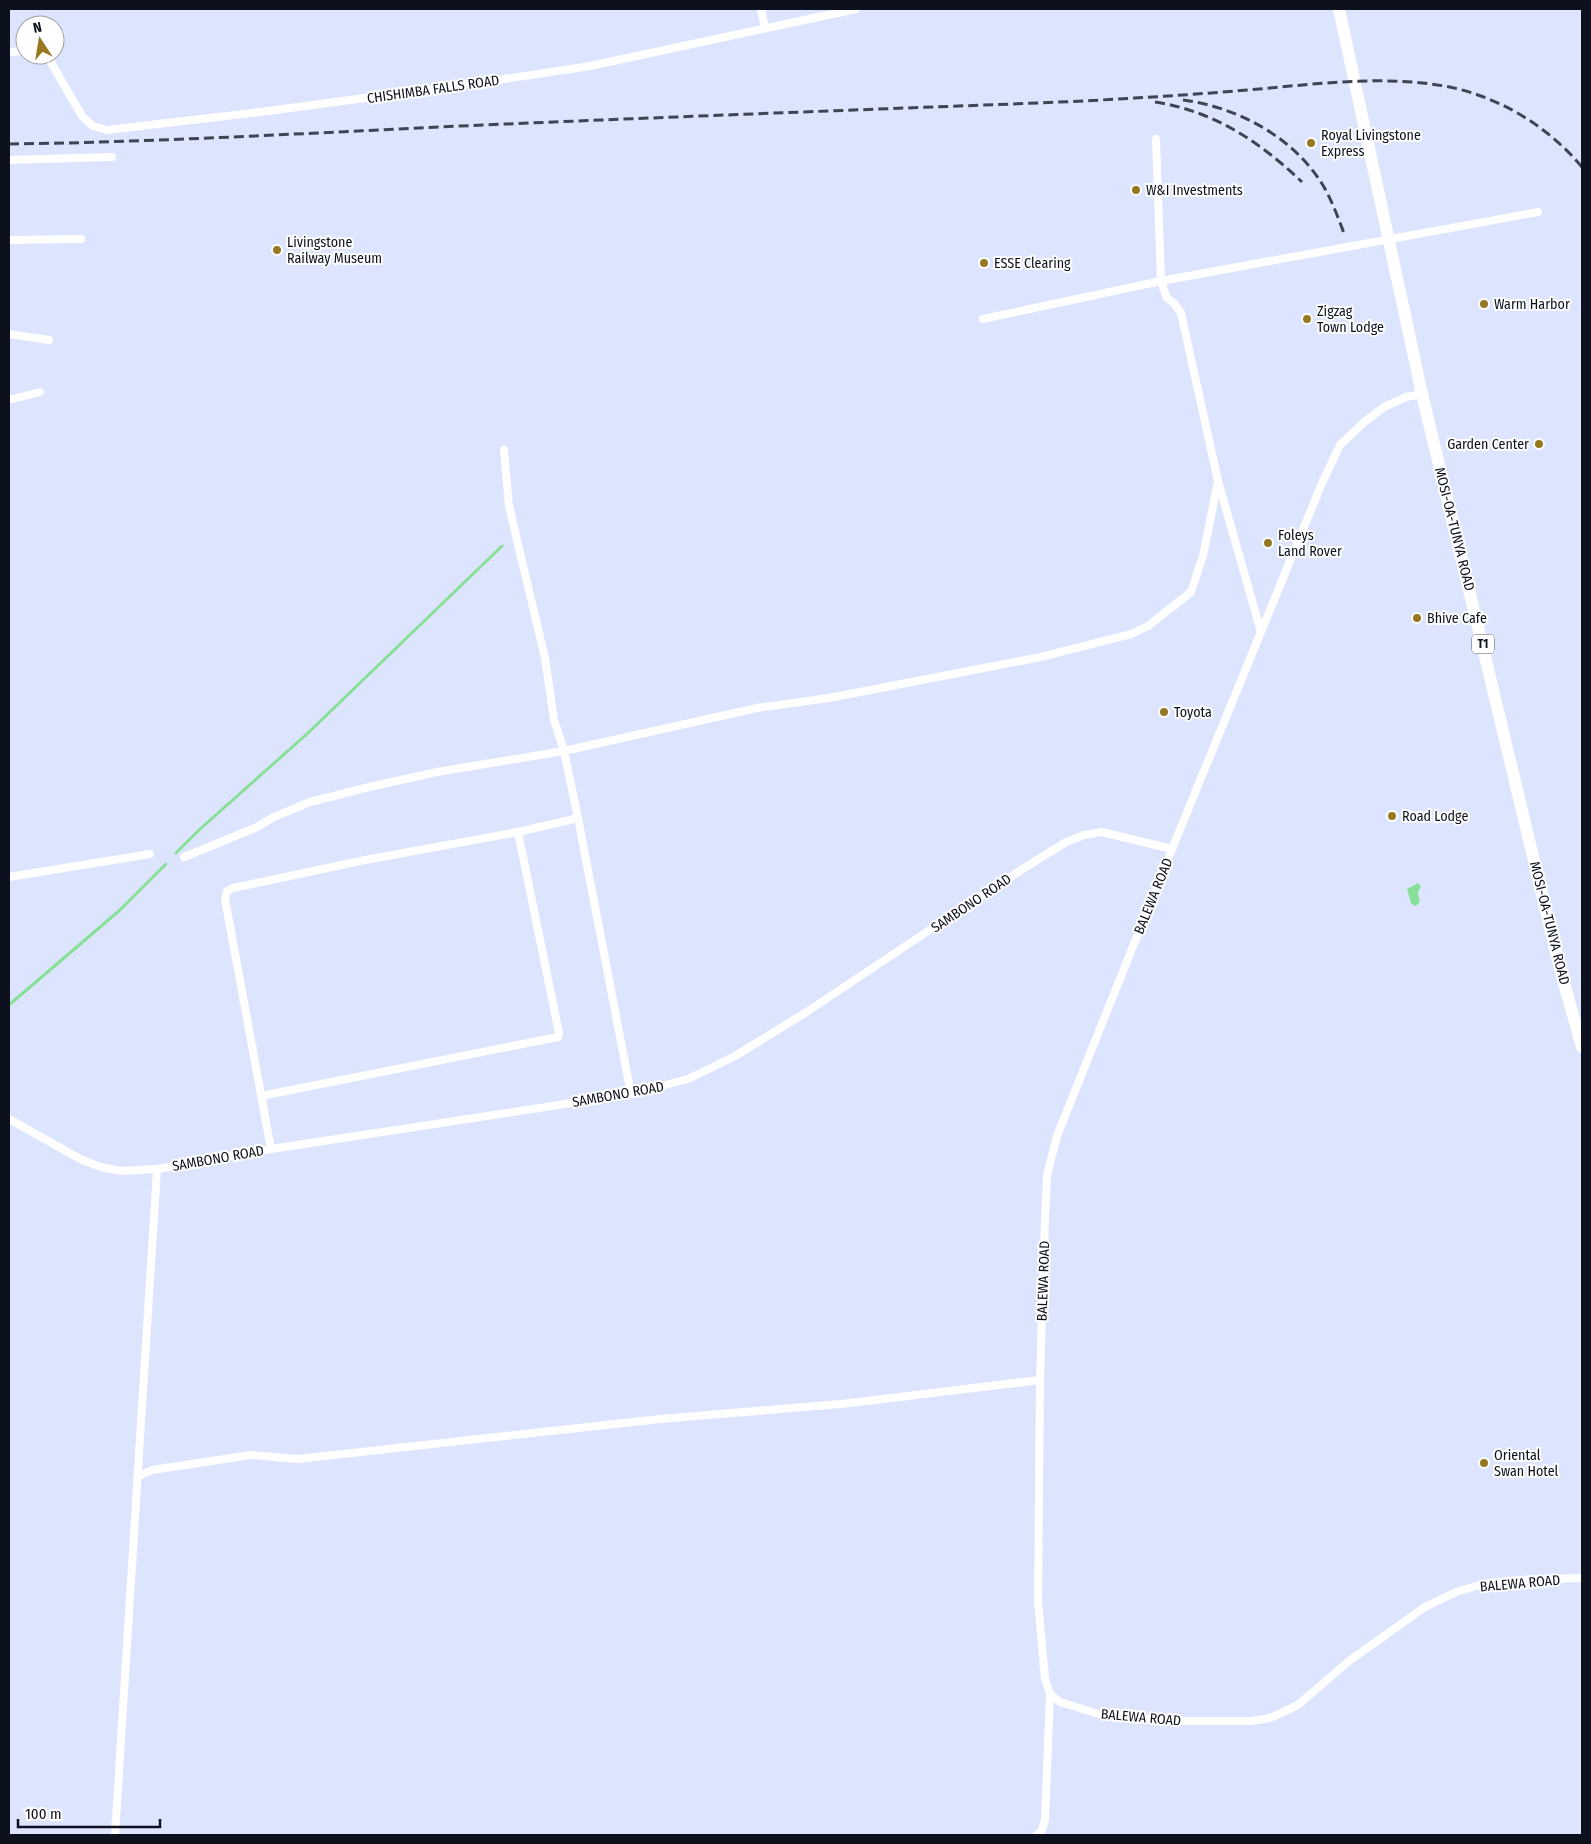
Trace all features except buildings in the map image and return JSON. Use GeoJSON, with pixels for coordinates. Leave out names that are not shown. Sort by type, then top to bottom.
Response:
{"type":"FeatureCollection","features":[{"type":"Feature","properties":{"kind":"highway","name":"MOSI-OA-TUNYA ROAD"},"geometry":{"type":"LineString","coordinates":[[1339,9],[1422,394],[1560,969],[1582,1047]]}},
{"type":"Feature","properties":{"kind":"street"},"geometry":{"type":"LineString","coordinates":[[761,9],[765,28]]}},
{"type":"Feature","properties":{"kind":"street","name":"CHISHIMBA FALLS ROAD"},"geometry":{"type":"LineString","coordinates":[[52,65],[82,116],[93,126],[108,130],[268,111],[590,66],[856,9]]}},
{"type":"Feature","properties":{"kind":"street"},"geometry":{"type":"LineString","coordinates":[[1156,139],[1161,281],[1167,298],[1174,302],[1181,313],[1218,481],[1261,632]]}},
{"type":"Feature","properties":{"kind":"street"},"geometry":{"type":"LineString","coordinates":[[9,160],[112,157]]}},
{"type":"Feature","properties":{"kind":"street"},"geometry":{"type":"LineString","coordinates":[[983,319],[1161,281],[1538,212]]}},
{"type":"Feature","properties":{"kind":"street"},"geometry":{"type":"LineString","coordinates":[[9,240],[81,239]]}},
{"type":"Feature","properties":{"kind":"street"},"geometry":{"type":"LineString","coordinates":[[9,334],[49,340]]}},
{"type":"Feature","properties":{"kind":"street"},"geometry":{"type":"LineString","coordinates":[[9,400],[40,392]]}},
{"type":"Feature","properties":{"kind":"street","name":"BALEWA ROAD"},"geometry":{"type":"LineString","coordinates":[[1422,394],[1406,397],[1384,407],[1340,444],[1322,483],[1172,849],[1055,1144],[1047,1175],[1040,1380],[1038,1601],[1045,1680],[1050,1694],[1060,1702],[1099,1714],[1170,1720],[1251,1721],[1270,1718],[1298,1705],[1349,1661],[1425,1607],[1456,1592],[1483,1584],[1518,1580],[1582,1578]]}},
{"type":"Feature","properties":{"kind":"street"},"geometry":{"type":"LineString","coordinates":[[504,450],[510,506],[545,658],[554,720],[564,752],[578,818],[631,1094]]}},
{"type":"Feature","properties":{"kind":"street"},"geometry":{"type":"LineString","coordinates":[[184,857],[256,828],[283,813],[330,796],[437,772],[564,752],[757,708],[829,698],[1040,657],[1131,634],[1148,626],[1191,592],[1203,556],[1218,481]]}},
{"type":"Feature","properties":{"kind":"street"},"geometry":{"type":"LineString","coordinates":[[271,1149],[225,898],[226,891],[356,862],[518,832],[578,818]]}},
{"type":"Feature","properties":{"kind":"street"},"geometry":{"type":"LineString","coordinates":[[261,1096],[558,1037],[559,1033],[518,832]]}},
{"type":"Feature","properties":{"kind":"street","name":"SAMBONO ROAD"},"geometry":{"type":"LineString","coordinates":[[9,1119],[82,1160],[101,1167],[121,1171],[157,1169],[271,1149],[631,1094],[688,1079],[735,1056],[813,1008],[991,889],[1066,842],[1084,835],[1102,832],[1172,849]]}},
{"type":"Feature","properties":{"kind":"street"},"geometry":{"type":"LineString","coordinates":[[9,877],[150,854]]}},
{"type":"Feature","properties":{"kind":"street"},"geometry":{"type":"LineString","coordinates":[[115,1835],[157,1169]]}},
{"type":"Feature","properties":{"kind":"street"},"geometry":{"type":"LineString","coordinates":[[137,1477],[152,1470],[251,1455],[298,1459],[660,1419],[841,1404],[1040,1380]]}},
{"type":"Feature","properties":{"kind":"street"},"geometry":{"type":"LineString","coordinates":[[1037,1835],[1041,1832],[1044,1820],[1050,1694]]}},
{"type":"Feature","properties":{"kind":"shaded area"},"geometry":{"type":"Polygon","coordinates":[[[1418,883],[1421,886],[1418,893],[1419,902],[1415,906],[1411,903],[1407,889],[1418,883]]]}},
{"type":"Feature","properties":{"kind":"waterway"},"geometry":{"type":"LineString","coordinates":[[176,853],[199,830],[308,733],[502,546]]}},
{"type":"Feature","properties":{"kind":"waterway"},"geometry":{"type":"LineString","coordinates":[[9,1005],[120,910],[166,864]]}},
{"type":"Feature","properties":{"kind":"railway"},"geometry":{"type":"LineString","coordinates":[[9,144],[187,139],[552,122],[1064,102],[1142,98],[1339,82],[1385,81],[1431,84],[1453,88],[1495,101],[1514,111],[1551,136],[1582,167]]}},
{"type":"Feature","properties":{"kind":"railway"},"geometry":{"type":"LineString","coordinates":[[1183,100],[1204,104],[1244,118],[1281,140],[1312,169],[1333,205],[1345,236]]}},
{"type":"Feature","properties":{"kind":"railway"},"geometry":{"type":"LineString","coordinates":[[1155,102],[1177,106],[1235,130],[1270,154],[1302,182]]}},
{"type":"Feature","properties":{"kind":"place","name":"Royal Livingstone Express"},"geometry":{"type":"Point","coordinates":[1311,143]}},
{"type":"Feature","properties":{"kind":"place","name":"W&I Investments"},"geometry":{"type":"Point","coordinates":[1136,190]}},
{"type":"Feature","properties":{"kind":"place","name":"Livingstone Railway Museum"},"geometry":{"type":"Point","coordinates":[277,250]}},
{"type":"Feature","properties":{"kind":"place","name":"ESSE Clearing"},"geometry":{"type":"Point","coordinates":[984,263]}},
{"type":"Feature","properties":{"kind":"place","name":"Warm Harbor"},"geometry":{"type":"Point","coordinates":[1484,304]}},
{"type":"Feature","properties":{"kind":"place","name":"Zigzag Town Lodge"},"geometry":{"type":"Point","coordinates":[1307,319]}},
{"type":"Feature","properties":{"kind":"place","name":"Garden Center"},"geometry":{"type":"Point","coordinates":[1539,444]}},
{"type":"Feature","properties":{"kind":"place","name":"Foleys Land Rover"},"geometry":{"type":"Point","coordinates":[1268,543]}},
{"type":"Feature","properties":{"kind":"place","name":"Bhive Cafe"},"geometry":{"type":"Point","coordinates":[1417,618]}},
{"type":"Feature","properties":{"kind":"place","name":"Toyota"},"geometry":{"type":"Point","coordinates":[1164,712]}},
{"type":"Feature","properties":{"kind":"place","name":"Road Lodge"},"geometry":{"type":"Point","coordinates":[1392,816]}},
{"type":"Feature","properties":{"kind":"place","name":"Oriental Swan Hotel"},"geometry":{"type":"Point","coordinates":[1484,1463]}}]}
